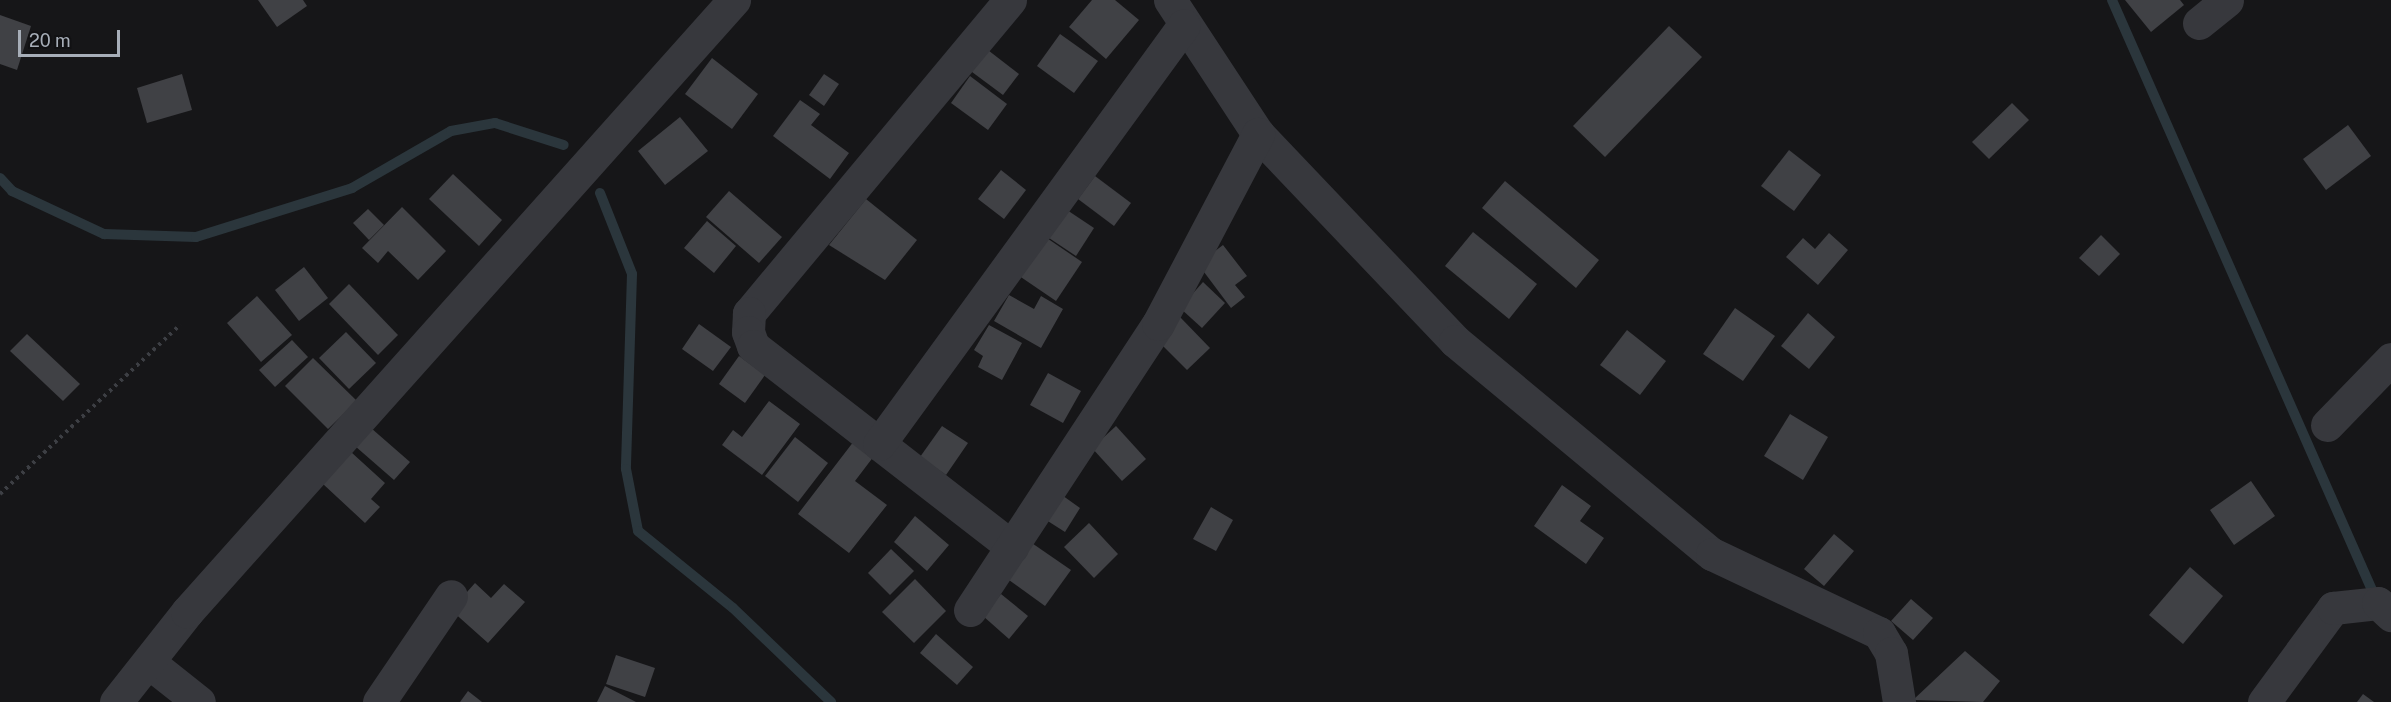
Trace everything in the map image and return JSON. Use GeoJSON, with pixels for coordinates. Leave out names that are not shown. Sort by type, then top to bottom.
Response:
{"type":"FeatureCollection","features":[{"type":"Feature","properties":{"kind":"street"},"geometry":{"type":"LineString","coordinates":[[116,702],[151,664],[187,612],[734,0]]}},
{"type":"Feature","properties":{"kind":"street"},"geometry":{"type":"LineString","coordinates":[[1010,0],[749,313],[753,346],[1012,547]]}},
{"type":"Feature","properties":{"kind":"street"},"geometry":{"type":"LineString","coordinates":[[2199,23],[2227,0]]}},
{"type":"Feature","properties":{"kind":"street"},"geometry":{"type":"LineString","coordinates":[[879,444],[1177,13],[1258,134],[1455,341],[1712,554],[1879,633],[1891,653],[1899,702]]}},
{"type":"Feature","properties":{"kind":"street"},"geometry":{"type":"LineString","coordinates":[[970,610],[1158,324],[1258,134]]}},
{"type":"Feature","properties":{"kind":"street"},"geometry":{"type":"LineString","coordinates":[[2327,425],[2391,359]]}},
{"type":"Feature","properties":{"kind":"street"},"geometry":{"type":"LineString","coordinates":[[379,702],[452,596]]}},
{"type":"Feature","properties":{"kind":"street"},"geometry":{"type":"LineString","coordinates":[[2264,702],[2332,608],[2378,603],[2391,615]]}},
{"type":"Feature","properties":{"kind":"street"},"geometry":{"type":"LineString","coordinates":[[151,664],[199,702]]}},
{"type":"Feature","properties":{"kind":"path"},"geometry":{"type":"LineString","coordinates":[[0,494],[180,325]]}},
{"type":"Feature","properties":{"kind":"building"},"geometry":{"type":"Polygon","coordinates":[[[258,0],[303,0],[307,6],[277,27],[258,0]]]}},
{"type":"Feature","properties":{"kind":"building"},"geometry":{"type":"Polygon","coordinates":[[[1092,0],[1115,0],[1139,20],[1106,59],[1069,27],[1092,0]]]}},
{"type":"Feature","properties":{"kind":"building"},"geometry":{"type":"Polygon","coordinates":[[[2125,0],[2180,0],[2184,5],[2151,32],[2125,0]]]}},
{"type":"Feature","properties":{"kind":"building"},"geometry":{"type":"Polygon","coordinates":[[[0,15],[31,26],[17,70],[0,64],[0,15]]]}},
{"type":"Feature","properties":{"kind":"building"},"geometry":{"type":"Polygon","coordinates":[[[1669,26],[1702,57],[1605,157],[1573,126],[1669,26]]]}},
{"type":"Feature","properties":{"kind":"building"},"geometry":{"type":"Polygon","coordinates":[[[1060,34],[1098,61],[1074,93],[1037,66],[1060,34]]]}},
{"type":"Feature","properties":{"kind":"building"},"geometry":{"type":"Polygon","coordinates":[[[984,47],[1019,74],[1003,95],[968,69],[984,47]]]}},
{"type":"Feature","properties":{"kind":"building"},"geometry":{"type":"Polygon","coordinates":[[[712,58],[758,94],[732,129],[685,94],[712,58]]]}},
{"type":"Feature","properties":{"kind":"building"},"geometry":{"type":"Polygon","coordinates":[[[182,74],[192,110],[147,123],[137,88],[182,74]]]}},
{"type":"Feature","properties":{"kind":"building"},"geometry":{"type":"Polygon","coordinates":[[[824,74],[839,84],[824,106],[809,95],[824,74]]]}},
{"type":"Feature","properties":{"kind":"building"},"geometry":{"type":"Polygon","coordinates":[[[970,76],[1007,104],[988,130],[951,103],[970,76]]]}},
{"type":"Feature","properties":{"kind":"building"},"geometry":{"type":"Polygon","coordinates":[[[800,100],[820,114],[811,125],[849,153],[830,179],[773,136],[800,100]]]}},
{"type":"Feature","properties":{"kind":"building"},"geometry":{"type":"Polygon","coordinates":[[[2012,103],[2029,120],[1989,159],[1972,142],[2012,103]]]}},
{"type":"Feature","properties":{"kind":"building"},"geometry":{"type":"Polygon","coordinates":[[[680,117],[708,151],[665,185],[638,151],[680,117]]]}},
{"type":"Feature","properties":{"kind":"building"},"geometry":{"type":"Polygon","coordinates":[[[2348,125],[2371,156],[2326,190],[2303,159],[2348,125]]]}},
{"type":"Feature","properties":{"kind":"building"},"geometry":{"type":"Polygon","coordinates":[[[1789,150],[1821,175],[1794,211],[1761,186],[1789,150]]]}},
{"type":"Feature","properties":{"kind":"building"},"geometry":{"type":"Polygon","coordinates":[[[1001,170],[1026,190],[1004,219],[978,199],[1001,170]]]}},
{"type":"Feature","properties":{"kind":"building"},"geometry":{"type":"Polygon","coordinates":[[[453,174],[502,220],[479,246],[429,199],[453,174]]]}},
{"type":"Feature","properties":{"kind":"building"},"geometry":{"type":"Polygon","coordinates":[[[1095,176],[1131,203],[1114,226],[1078,199],[1095,176]]]}},
{"type":"Feature","properties":{"kind":"building"},"geometry":{"type":"Polygon","coordinates":[[[1505,181],[1599,260],[1576,288],[1482,208],[1505,181]]]}},
{"type":"Feature","properties":{"kind":"building"},"geometry":{"type":"Polygon","coordinates":[[[729,191],[782,237],[759,263],[706,217],[729,191]]]}},
{"type":"Feature","properties":{"kind":"building"},"geometry":{"type":"Polygon","coordinates":[[[866,199],[917,240],[885,280],[829,245],[866,199]]]}},
{"type":"Feature","properties":{"kind":"building"},"geometry":{"type":"Polygon","coordinates":[[[402,207],[446,251],[418,280],[388,251],[378,263],[362,248],[402,207]]]}},
{"type":"Feature","properties":{"kind":"building"},"geometry":{"type":"Polygon","coordinates":[[[368,209],[384,225],[369,240],[353,223],[368,209]]]}},
{"type":"Feature","properties":{"kind":"building"},"geometry":{"type":"Polygon","coordinates":[[[1067,210],[1094,228],[1076,256],[1049,238],[1067,210]]]}},
{"type":"Feature","properties":{"kind":"building"},"geometry":{"type":"Polygon","coordinates":[[[707,221],[736,246],[714,273],[684,248],[707,221]]]}},
{"type":"Feature","properties":{"kind":"building"},"geometry":{"type":"Polygon","coordinates":[[[1038,232],[1082,262],[1056,301],[1012,271],[1038,232]]]}},
{"type":"Feature","properties":{"kind":"building"},"geometry":{"type":"Polygon","coordinates":[[[1473,232],[1537,284],[1509,319],[1445,266],[1473,232]]]}},
{"type":"Feature","properties":{"kind":"building"},"geometry":{"type":"Polygon","coordinates":[[[1829,233],[1848,250],[1818,285],[1786,257],[1803,238],[1815,249],[1829,233]]]}},
{"type":"Feature","properties":{"kind":"building"},"geometry":{"type":"Polygon","coordinates":[[[2101,235],[2120,254],[2099,276],[2079,258],[2101,235]]]}},
{"type":"Feature","properties":{"kind":"building"},"geometry":{"type":"Polygon","coordinates":[[[1223,245],[1247,276],[1235,285],[1245,297],[1231,308],[1198,264],[1223,245]]]}},
{"type":"Feature","properties":{"kind":"building"},"geometry":{"type":"Polygon","coordinates":[[[304,267],[328,298],[299,321],[275,290],[304,267]]]}},
{"type":"Feature","properties":{"kind":"building"},"geometry":{"type":"Polygon","coordinates":[[[1203,282],[1225,303],[1202,328],[1180,308],[1203,282]]]}},
{"type":"Feature","properties":{"kind":"building"},"geometry":{"type":"Polygon","coordinates":[[[349,284],[398,335],[378,355],[329,304],[349,284]]]}},
{"type":"Feature","properties":{"kind":"building"},"geometry":{"type":"Polygon","coordinates":[[[1009,295],[1034,309],[1041,296],[1063,309],[1041,348],[994,321],[1009,295]]]}},
{"type":"Feature","properties":{"kind":"building"},"geometry":{"type":"Polygon","coordinates":[[[257,296],[292,335],[261,362],[227,323],[257,296]]]}},
{"type":"Feature","properties":{"kind":"building"},"geometry":{"type":"Polygon","coordinates":[[[1735,308],[1775,336],[1743,381],[1703,354],[1735,308]]]}},
{"type":"Feature","properties":{"kind":"building"},"geometry":{"type":"Polygon","coordinates":[[[1808,313],[1835,337],[1809,369],[1781,346],[1808,313]]]}},
{"type":"Feature","properties":{"kind":"building"},"geometry":{"type":"Polygon","coordinates":[[[1179,316],[1210,348],[1187,370],[1156,339],[1179,316]]]}},
{"type":"Feature","properties":{"kind":"building"},"geometry":{"type":"Polygon","coordinates":[[[699,324],[731,347],[713,371],[682,349],[699,324]]]}},
{"type":"Feature","properties":{"kind":"building"},"geometry":{"type":"Polygon","coordinates":[[[989,325],[1022,343],[1002,380],[978,367],[983,356],[974,350],[989,325]]]}},
{"type":"Feature","properties":{"kind":"building"},"geometry":{"type":"Polygon","coordinates":[[[1627,330],[1666,361],[1640,395],[1600,365],[1627,330]]]}},
{"type":"Feature","properties":{"kind":"building"},"geometry":{"type":"Polygon","coordinates":[[[346,332],[376,363],[349,389],[319,358],[346,332]]]}},
{"type":"Feature","properties":{"kind":"building"},"geometry":{"type":"Polygon","coordinates":[[[27,334],[80,384],[63,401],[10,351],[27,334]]]}},
{"type":"Feature","properties":{"kind":"building"},"geometry":{"type":"Polygon","coordinates":[[[292,340],[308,357],[275,387],[259,370],[292,340]]]}},
{"type":"Feature","properties":{"kind":"building"},"geometry":{"type":"Polygon","coordinates":[[[739,356],[765,375],[745,403],[719,384],[739,356]]]}},
{"type":"Feature","properties":{"kind":"building"},"geometry":{"type":"Polygon","coordinates":[[[313,358],[357,401],[328,429],[285,386],[313,358]]]}},
{"type":"Feature","properties":{"kind":"building"},"geometry":{"type":"Polygon","coordinates":[[[1048,373],[1081,391],[1063,423],[1030,405],[1048,373]]]}},
{"type":"Feature","properties":{"kind":"building"},"geometry":{"type":"Polygon","coordinates":[[[769,401],[800,424],[762,475],[722,445],[733,430],[742,437],[769,401]]]}},
{"type":"Feature","properties":{"kind":"building"},"geometry":{"type":"Polygon","coordinates":[[[1790,414],[1828,437],[1803,480],[1764,456],[1790,414]]]}},
{"type":"Feature","properties":{"kind":"building"},"geometry":{"type":"Polygon","coordinates":[[[942,426],[968,443],[946,475],[920,457],[942,426]]]}},
{"type":"Feature","properties":{"kind":"building"},"geometry":{"type":"Polygon","coordinates":[[[1116,426],[1146,459],[1122,481],[1092,448],[1116,426]]]}},
{"type":"Feature","properties":{"kind":"building"},"geometry":{"type":"Polygon","coordinates":[[[371,428],[410,462],[394,480],[355,446],[371,428]]]}},
{"type":"Feature","properties":{"kind":"building"},"geometry":{"type":"Polygon","coordinates":[[[795,437],[828,463],[798,502],[765,476],[795,437]]]}},
{"type":"Feature","properties":{"kind":"building"},"geometry":{"type":"Polygon","coordinates":[[[854,441],[874,456],[855,481],[887,505],[849,553],[798,514],[854,441]]]}},
{"type":"Feature","properties":{"kind":"building"},"geometry":{"type":"Polygon","coordinates":[[[351,452],[385,483],[371,499],[380,507],[365,523],[323,484],[351,452]]]}},
{"type":"Feature","properties":{"kind":"building"},"geometry":{"type":"Polygon","coordinates":[[[2251,481],[2275,516],[2234,545],[2210,510],[2251,481]]]}},
{"type":"Feature","properties":{"kind":"building"},"geometry":{"type":"Polygon","coordinates":[[[1562,485],[1591,506],[1580,521],[1604,538],[1586,564],[1534,526],[1562,485]]]}},
{"type":"Feature","properties":{"kind":"building"},"geometry":{"type":"Polygon","coordinates":[[[1059,493],[1080,508],[1065,532],[1043,518],[1059,493]]]}},
{"type":"Feature","properties":{"kind":"building"},"geometry":{"type":"Polygon","coordinates":[[[1211,507],[1233,520],[1216,551],[1193,539],[1211,507]]]}},
{"type":"Feature","properties":{"kind":"building"},"geometry":{"type":"Polygon","coordinates":[[[915,516],[949,545],[927,571],[894,542],[915,516]]]}},
{"type":"Feature","properties":{"kind":"building"},"geometry":{"type":"Polygon","coordinates":[[[1089,523],[1118,554],[1094,578],[1064,547],[1089,523]]]}},
{"type":"Feature","properties":{"kind":"building"},"geometry":{"type":"Polygon","coordinates":[[[1834,534],[1854,551],[1824,586],[1804,569],[1834,534]]]}},
{"type":"Feature","properties":{"kind":"building"},"geometry":{"type":"Polygon","coordinates":[[[1026,539],[1071,570],[1045,606],[1009,580],[1026,539]]]}},
{"type":"Feature","properties":{"kind":"building"},"geometry":{"type":"Polygon","coordinates":[[[891,549],[914,571],[890,595],[868,573],[891,549]]]}},
{"type":"Feature","properties":{"kind":"building"},"geometry":{"type":"Polygon","coordinates":[[[2190,567],[2223,596],[2183,644],[2149,615],[2190,567]]]}},
{"type":"Feature","properties":{"kind":"building"},"geometry":{"type":"Polygon","coordinates":[[[915,579],[946,611],[914,643],[882,612],[915,579]]]}},
{"type":"Feature","properties":{"kind":"building"},"geometry":{"type":"Polygon","coordinates":[[[475,583],[491,598],[504,584],[525,602],[488,643],[451,610],[475,583]]]}},
{"type":"Feature","properties":{"kind":"building"},"geometry":{"type":"Polygon","coordinates":[[[1001,594],[1028,616],[1009,639],[983,616],[1001,594]]]}},
{"type":"Feature","properties":{"kind":"building"},"geometry":{"type":"Polygon","coordinates":[[[1911,599],[1933,618],[1913,640],[1891,621],[1911,599]]]}},
{"type":"Feature","properties":{"kind":"building"},"geometry":{"type":"Polygon","coordinates":[[[936,634],[973,667],[957,685],[920,653],[936,634]]]}},
{"type":"Feature","properties":{"kind":"building"},"geometry":{"type":"Polygon","coordinates":[[[1965,651],[2000,681],[1983,702],[1913,700],[1965,651]]]}},
{"type":"Feature","properties":{"kind":"building"},"geometry":{"type":"Polygon","coordinates":[[[616,655],[655,668],[645,697],[606,684],[616,655]]]}},
{"type":"Feature","properties":{"kind":"building"},"geometry":{"type":"Polygon","coordinates":[[[605,686],[636,702],[597,702],[605,686]]]}},
{"type":"Feature","properties":{"kind":"building"},"geometry":{"type":"Polygon","coordinates":[[[468,691],[482,702],[460,702],[468,691]]]}},
{"type":"Feature","properties":{"kind":"building"},"geometry":{"type":"Polygon","coordinates":[[[2363,694],[2374,702],[2357,702],[2363,694]]]}},
{"type":"Feature","properties":{"kind":"waterway"},"geometry":{"type":"LineString","coordinates":[[2112,0],[2376,599]]}},
{"type":"Feature","properties":{"kind":"waterway"},"geometry":{"type":"LineString","coordinates":[[0,178],[12,191],[104,234],[196,237],[352,188],[451,131],[495,123],[564,145]]}},
{"type":"Feature","properties":{"kind":"waterway"},"geometry":{"type":"LineString","coordinates":[[600,193],[632,274],[626,469],[638,531],[733,608],[831,702]]}}]}
